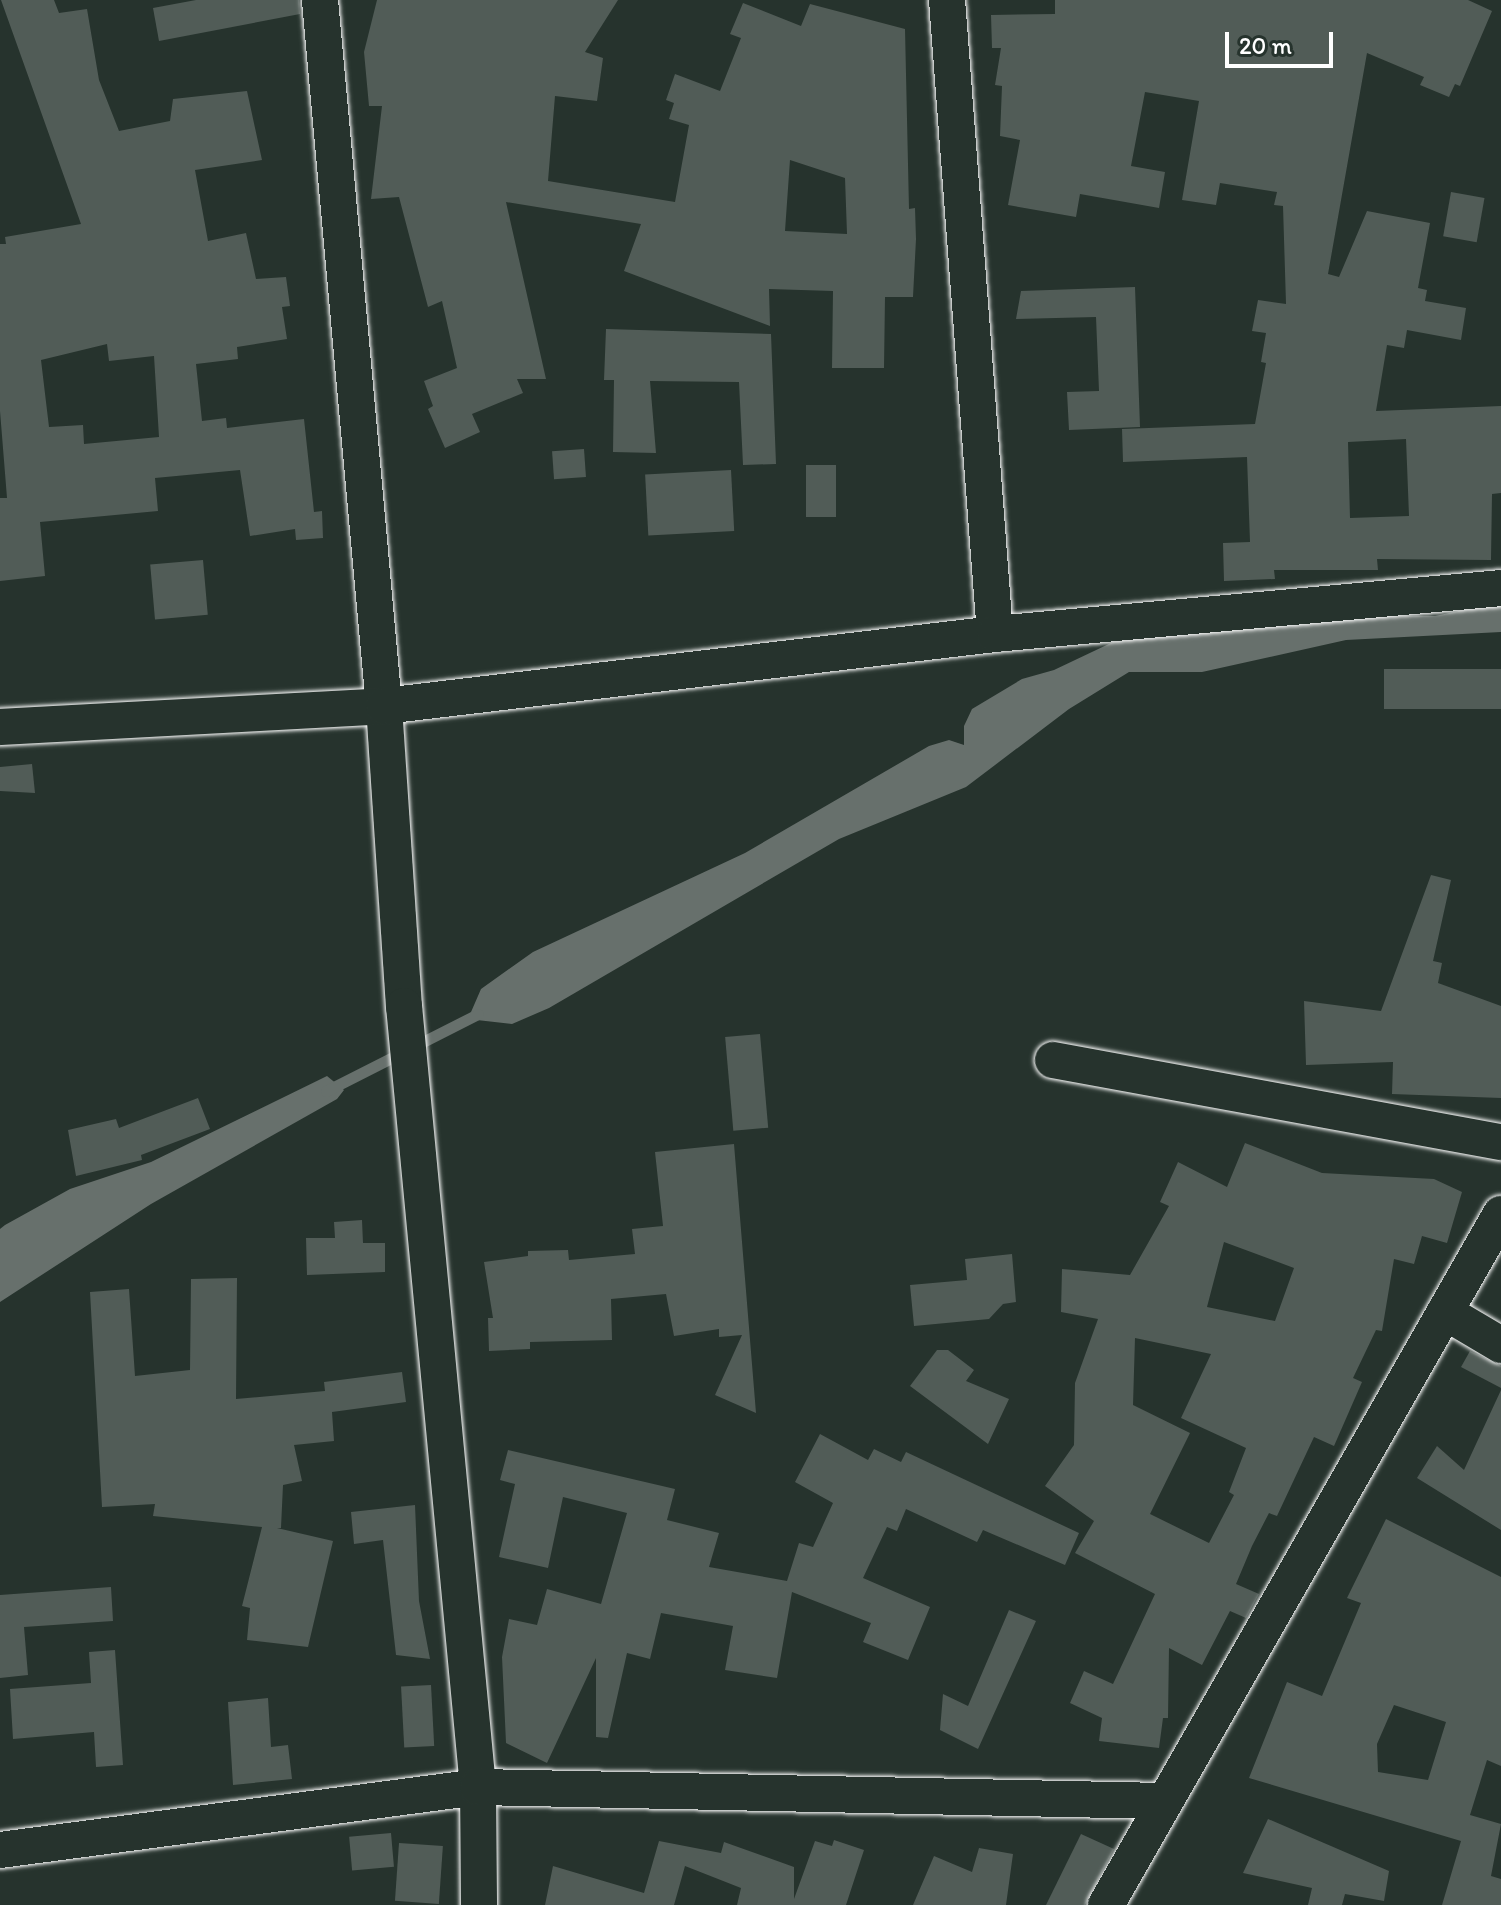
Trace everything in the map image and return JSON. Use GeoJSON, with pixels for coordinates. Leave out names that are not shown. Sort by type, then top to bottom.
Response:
{"type":"FeatureCollection","features":[{"type":"Feature","properties":{"kind":"street"},"geometry":{"type":"LineString","coordinates":[[320,0],[384,706],[404,1006],[415,1096],[478,1787],[479,1905]]}},
{"type":"Feature","properties":{"kind":"street"},"geometry":{"type":"LineString","coordinates":[[947,0],[995,634]]}},
{"type":"Feature","properties":{"kind":"street"},"geometry":{"type":"LineString","coordinates":[[0,727],[384,706],[995,634],[1501,588]]}},
{"type":"Feature","properties":{"kind":"street"},"geometry":{"type":"LineString","coordinates":[[1053,1060],[1501,1142]]}},
{"type":"Feature","properties":{"kind":"street"},"geometry":{"type":"LineString","coordinates":[[1106,1905],[1162,1801],[1501,1214]]}},
{"type":"Feature","properties":{"kind":"street"},"geometry":{"type":"LineString","coordinates":[[1445,1312],[1501,1345]]}},
{"type":"Feature","properties":{"kind":"street"},"geometry":{"type":"LineString","coordinates":[[0,1850],[478,1787],[1162,1801]]}},
{"type":"Feature","properties":{"kind":"shaded area"},"geometry":{"type":"Polygon","coordinates":[[[1501,602],[1501,632],[1346,640],[1202,672],[1129,672],[1069,709],[966,787],[839,839],[549,1008],[512,1024],[468,1019],[481,989],[533,952],[745,853],[929,746],[949,740],[964,745],[964,726],[972,709],[1022,679],[1054,670],[1113,642],[1327,615],[1435,616],[1501,602]]]}},
{"type":"Feature","properties":{"kind":"shaded area"},"geometry":{"type":"Polygon","coordinates":[[[327,1076],[344,1090],[337,1099],[151,1204],[0,1302],[0,1229],[5,1225],[70,1189],[151,1162],[327,1076]]]}},
{"type":"Feature","properties":{"kind":"building"},"geometry":{"type":"Polygon","coordinates":[[[1,0],[54,0],[59,13],[87,9],[99,80],[119,131],[170,121],[173,99],[247,91],[262,160],[195,170],[208,241],[246,233],[256,279],[286,277],[290,306],[282,307],[287,339],[237,347],[238,359],[196,364],[202,421],[226,418],[227,428],[304,419],[314,512],[322,511],[323,538],[296,540],[295,529],[250,536],[240,470],[155,478],[158,511],[40,522],[45,576],[0,581],[0,498],[7,498],[0,411],[0,244],[6,244],[5,237],[81,224],[1,0]],[[107,344],[41,360],[49,427],[83,425],[84,444],[159,437],[154,356],[109,361],[107,344]]]}},
{"type":"Feature","properties":{"kind":"building"},"geometry":{"type":"Polygon","coordinates":[[[196,0],[299,0],[300,14],[159,41],[153,8],[196,0]]]}},
{"type":"Feature","properties":{"kind":"building"},"geometry":{"type":"Polygon","coordinates":[[[377,0],[618,0],[585,52],[603,58],[597,101],[555,96],[548,181],[675,202],[689,125],[669,119],[674,103],[666,100],[675,74],[720,91],[741,38],[730,34],[743,3],[801,26],[810,4],[905,29],[909,209],[915,208],[916,239],[913,297],[885,297],[884,368],[832,368],[833,291],[769,289],[770,326],[624,271],[641,224],[506,202],[546,379],[517,379],[523,393],[472,414],[480,432],[445,448],[428,409],[433,406],[424,381],[457,368],[442,301],[428,307],[399,197],[371,199],[382,106],[369,106],[364,52],[377,0]],[[790,160],[785,231],[847,234],[845,178],[790,160]]]}},
{"type":"Feature","properties":{"kind":"building"},"geometry":{"type":"Polygon","coordinates":[[[1055,0],[1468,0],[1492,11],[1460,86],[1455,84],[1449,97],[1420,85],[1424,77],[1367,53],[1328,274],[1339,277],[1367,211],[1430,223],[1418,288],[1427,290],[1425,301],[1466,308],[1461,340],[1407,330],[1404,348],[1387,345],[1376,411],[1501,406],[1501,493],[1492,494],[1491,560],[1377,559],[1378,570],[1274,570],[1275,579],[1224,581],[1223,543],[1250,542],[1247,457],[1123,462],[1122,429],[1255,424],[1266,363],[1261,362],[1266,333],[1252,331],[1258,300],[1286,304],[1283,206],[1274,205],[1277,192],[1220,183],[1216,205],[1182,200],[1199,101],[1145,92],[1131,166],[1165,172],[1159,208],[1080,194],[1076,217],[1008,205],[1020,140],[1000,136],[1002,86],[995,85],[1001,48],[992,48],[991,15],[1055,14],[1055,0]],[[1406,439],[1348,442],[1350,518],[1409,516],[1406,439]]]}},
{"type":"Feature","properties":{"kind":"building"},"geometry":{"type":"Polygon","coordinates":[[[1451,192],[1484,198],[1477,242],[1443,236],[1451,192]]]}},
{"type":"Feature","properties":{"kind":"building"},"geometry":{"type":"Polygon","coordinates":[[[1135,287],[1140,427],[1069,430],[1067,392],[1099,391],[1096,317],[1016,319],[1021,291],[1135,287]]]}},
{"type":"Feature","properties":{"kind":"building"},"geometry":{"type":"Polygon","coordinates":[[[606,329],[771,334],[776,464],[743,465],[739,382],[650,381],[656,453],[613,452],[614,380],[604,380],[606,329]]]}},
{"type":"Feature","properties":{"kind":"building"},"geometry":{"type":"Polygon","coordinates":[[[584,449],[586,477],[554,479],[552,451],[584,449]]]}},
{"type":"Feature","properties":{"kind":"building"},"geometry":{"type":"Polygon","coordinates":[[[806,465],[836,465],[836,517],[806,517],[806,465]]]}},
{"type":"Feature","properties":{"kind":"building"},"geometry":{"type":"Polygon","coordinates":[[[731,470],[734,531],[648,535],[645,475],[731,470]]]}},
{"type":"Feature","properties":{"kind":"building"},"geometry":{"type":"Polygon","coordinates":[[[203,560],[208,615],[155,619],[150,565],[203,560]]]}},
{"type":"Feature","properties":{"kind":"building"},"geometry":{"type":"Polygon","coordinates":[[[1384,669],[1501,669],[1501,709],[1384,709],[1384,669]]]}},
{"type":"Feature","properties":{"kind":"building"},"geometry":{"type":"Polygon","coordinates":[[[32,764],[35,793],[0,791],[0,767],[32,764]]]}},
{"type":"Feature","properties":{"kind":"building"},"geometry":{"type":"Polygon","coordinates":[[[1431,875],[1451,880],[1433,961],[1442,963],[1438,983],[1501,1006],[1501,1098],[1392,1094],[1393,1062],[1306,1065],[1304,1001],[1381,1011],[1431,875]]]}},
{"type":"Feature","properties":{"kind":"building"},"geometry":{"type":"Polygon","coordinates":[[[760,1034],[768,1128],[733,1131],[725,1037],[760,1034]]]}},
{"type":"Feature","properties":{"kind":"building"},"geometry":{"type":"Polygon","coordinates":[[[198,1098],[210,1129],[141,1155],[142,1160],[76,1176],[68,1130],[116,1119],[119,1128],[198,1098]]]}},
{"type":"Feature","properties":{"kind":"building"},"geometry":{"type":"Polygon","coordinates":[[[1245,1143],[1322,1173],[1434,1179],[1462,1192],[1447,1243],[1422,1236],[1414,1264],[1394,1259],[1382,1331],[1376,1330],[1353,1378],[1362,1382],[1334,1446],[1314,1437],[1277,1516],[1269,1513],[1236,1584],[1259,1594],[1246,1618],[1230,1611],[1202,1665],[1169,1648],[1168,1718],[1163,1718],[1159,1748],[1099,1741],[1102,1718],[1070,1703],[1084,1671],[1113,1684],[1155,1594],[1075,1553],[1094,1521],[1045,1486],[1074,1445],[1075,1383],[1098,1319],[1061,1312],[1062,1269],[1130,1275],[1169,1206],[1160,1202],[1178,1162],[1227,1187],[1245,1143]],[[1224,1242],[1207,1307],[1275,1321],[1294,1268],[1224,1242]],[[1135,1338],[1133,1405],[1190,1433],[1150,1514],[1209,1543],[1234,1495],[1229,1492],[1246,1448],[1181,1418],[1211,1354],[1135,1338]]]}},
{"type":"Feature","properties":{"kind":"building"},"geometry":{"type":"Polygon","coordinates":[[[734,1144],[756,1413],[715,1395],[742,1335],[719,1337],[719,1329],[674,1336],[666,1294],[611,1299],[612,1340],[530,1342],[530,1349],[489,1351],[488,1318],[493,1318],[484,1262],[528,1256],[528,1251],[568,1250],[569,1260],[635,1254],[632,1229],[663,1226],[655,1152],[734,1144]]]}},
{"type":"Feature","properties":{"kind":"building"},"geometry":{"type":"Polygon","coordinates":[[[362,1220],[363,1243],[385,1243],[385,1272],[307,1275],[306,1238],[335,1238],[334,1222],[362,1220]]]}},
{"type":"Feature","properties":{"kind":"building"},"geometry":{"type":"Polygon","coordinates":[[[1012,1254],[1016,1302],[1003,1304],[989,1319],[914,1326],[910,1285],[967,1280],[965,1259],[1012,1254]]]}},
{"type":"Feature","properties":{"kind":"building"},"geometry":{"type":"Polygon","coordinates":[[[237,1278],[236,1399],[325,1391],[324,1382],[402,1372],[406,1402],[332,1412],[334,1441],[294,1445],[302,1481],[283,1485],[281,1528],[277,1528],[333,1541],[308,1647],[247,1640],[250,1608],[242,1606],[262,1527],[153,1516],[155,1504],[102,1507],[90,1292],[129,1289],[135,1376],[190,1370],[191,1279],[237,1278]]]}},
{"type":"Feature","properties":{"kind":"building"},"geometry":{"type":"Polygon","coordinates":[[[937,1350],[948,1350],[974,1370],[966,1381],[1009,1399],[988,1444],[910,1386],[937,1350]]]}},
{"type":"Feature","properties":{"kind":"building"},"geometry":{"type":"Polygon","coordinates":[[[1470,1351],[1501,1366],[1501,1388],[1461,1367],[1470,1351]]]}},
{"type":"Feature","properties":{"kind":"building"},"geometry":{"type":"Polygon","coordinates":[[[1501,1390],[1501,1530],[1417,1478],[1437,1446],[1464,1470],[1501,1390]]]}},
{"type":"Feature","properties":{"kind":"building"},"geometry":{"type":"Polygon","coordinates":[[[820,1434],[868,1460],[874,1449],[901,1462],[906,1452],[1079,1533],[1065,1565],[983,1530],[977,1542],[906,1509],[897,1531],[887,1527],[863,1578],[930,1607],[908,1660],[863,1642],[871,1623],[792,1592],[777,1678],[725,1670],[733,1626],[661,1613],[650,1659],[627,1653],[608,1738],[596,1737],[596,1658],[547,1763],[506,1743],[502,1657],[509,1619],[537,1625],[547,1589],[601,1604],[627,1513],[563,1497],[548,1568],[499,1557],[515,1484],[500,1480],[508,1450],[675,1489],[667,1520],[719,1533],[709,1567],[787,1581],[799,1543],[813,1547],[833,1503],[795,1482],[820,1434]]]}},
{"type":"Feature","properties":{"kind":"building"},"geometry":{"type":"Polygon","coordinates":[[[415,1505],[419,1601],[430,1659],[396,1655],[383,1540],[354,1544],[351,1512],[415,1505]]]}},
{"type":"Feature","properties":{"kind":"building"},"geometry":{"type":"Polygon","coordinates":[[[1386,1519],[1501,1577],[1501,1766],[1487,1760],[1470,1815],[1501,1824],[1491,1876],[1501,1879],[1501,1905],[1442,1905],[1461,1841],[1249,1778],[1287,1682],[1322,1696],[1361,1603],[1347,1598],[1386,1519]],[[1394,1705],[1377,1744],[1378,1772],[1428,1780],[1446,1722],[1394,1705]]]}},
{"type":"Feature","properties":{"kind":"building"},"geometry":{"type":"Polygon","coordinates":[[[111,1587],[113,1621],[24,1627],[28,1675],[0,1678],[0,1595],[111,1587]]]}},
{"type":"Feature","properties":{"kind":"building"},"geometry":{"type":"Polygon","coordinates":[[[1009,1610],[1036,1621],[978,1749],[940,1730],[943,1694],[968,1706],[1009,1610]]]}},
{"type":"Feature","properties":{"kind":"building"},"geometry":{"type":"Polygon","coordinates":[[[115,1650],[123,1765],[96,1767],[94,1732],[13,1739],[10,1689],[91,1683],[89,1652],[115,1650]]]}},
{"type":"Feature","properties":{"kind":"building"},"geometry":{"type":"Polygon","coordinates":[[[431,1685],[434,1746],[404,1747],[401,1687],[431,1685]]]}},
{"type":"Feature","properties":{"kind":"building"},"geometry":{"type":"Polygon","coordinates":[[[268,1698],[271,1747],[288,1745],[292,1779],[233,1785],[228,1702],[268,1698]]]}},
{"type":"Feature","properties":{"kind":"building"},"geometry":{"type":"Polygon","coordinates":[[[1268,1819],[1389,1871],[1384,1901],[1345,1894],[1342,1905],[1308,1905],[1312,1888],[1243,1873],[1268,1819]]]}},
{"type":"Feature","properties":{"kind":"building"},"geometry":{"type":"Polygon","coordinates":[[[391,1833],[394,1867],[352,1871],[349,1837],[391,1833]]]}},
{"type":"Feature","properties":{"kind":"building"},"geometry":{"type":"Polygon","coordinates":[[[1081,1834],[1114,1849],[1085,1905],[1046,1905],[1081,1834]]]}},
{"type":"Feature","properties":{"kind":"building"},"geometry":{"type":"Polygon","coordinates":[[[834,1840],[864,1850],[846,1905],[737,1905],[741,1888],[685,1866],[674,1905],[545,1905],[553,1866],[644,1893],[659,1841],[721,1853],[724,1842],[794,1867],[794,1899],[815,1841],[832,1846],[834,1840]]]}},
{"type":"Feature","properties":{"kind":"building"},"geometry":{"type":"Polygon","coordinates":[[[399,1843],[443,1846],[439,1904],[395,1901],[399,1843]]]}},
{"type":"Feature","properties":{"kind":"building"},"geometry":{"type":"Polygon","coordinates":[[[979,1848],[1013,1854],[1006,1905],[913,1905],[934,1856],[972,1872],[979,1848]]]}},
{"type":"Feature","properties":{"kind":"waterway"},"geometry":{"type":"LineString","coordinates":[[326,1091],[478,1014]]}}]}
